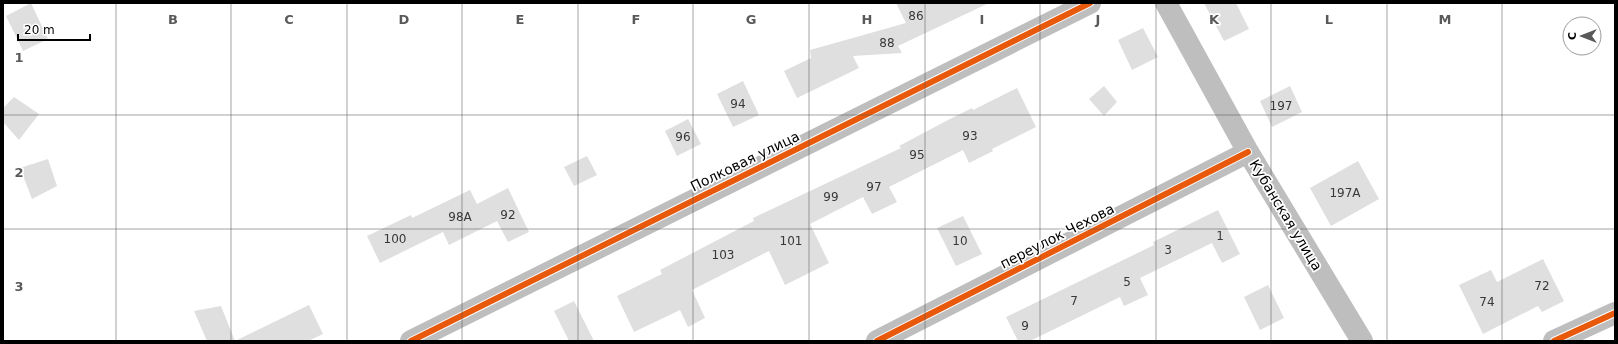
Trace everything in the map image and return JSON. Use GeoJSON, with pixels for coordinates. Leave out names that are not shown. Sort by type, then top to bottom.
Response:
{"type":"FeatureCollection","features":[{"type":"Feature","properties":{"kind":"street","name":"Полковая улица"},"geometry":{"type":"LineString","coordinates":[[412,341],[434,336],[1090,3]]}},
{"type":"Feature","properties":{"kind":"street","name":"Кубанская улица"},"geometry":{"type":"LineString","coordinates":[[1166,3],[1248,152],[1362,341]]}},
{"type":"Feature","properties":{"kind":"street","name":"переулок Чехова"},"geometry":{"type":"LineString","coordinates":[[877,341],[1248,152]]}},
{"type":"Feature","properties":{"kind":"street"},"geometry":{"type":"LineString","coordinates":[[1554,341],[1615,313]]}},
{"type":"Feature","properties":{"kind":"building"},"geometry":{"type":"Polygon","coordinates":[[[31,3],[48,39],[23,51],[6,16],[31,3]]]}},
{"type":"Feature","properties":{"kind":"building"},"geometry":{"type":"Polygon","coordinates":[[[896,3],[989,3],[898,46],[902,53],[853,56],[859,68],[797,98],[784,71],[811,58],[810,50],[906,23],[896,3]]]}},
{"type":"Feature","properties":{"kind":"building"},"geometry":{"type":"Polygon","coordinates":[[[1204,3],[1236,3],[1249,29],[1224,41],[1204,3]]]}},
{"type":"Feature","properties":{"kind":"building"},"geometry":{"type":"Polygon","coordinates":[[[1143,28],[1158,57],[1132,70],[1118,40],[1143,28]]]}},
{"type":"Feature","properties":{"kind":"building"},"geometry":{"type":"Polygon","coordinates":[[[743,81],[759,115],[733,127],[717,94],[743,81]]]}},
{"type":"Feature","properties":{"kind":"building"},"geometry":{"type":"Polygon","coordinates":[[[1104,86],[1117,102],[1104,116],[1089,99],[1104,86]]]}},
{"type":"Feature","properties":{"kind":"building"},"geometry":{"type":"Polygon","coordinates":[[[1290,86],[1302,112],[1272,127],[1260,101],[1290,86]]]}},
{"type":"Feature","properties":{"kind":"building"},"geometry":{"type":"Polygon","coordinates":[[[1017,88],[1036,127],[992,149],[993,151],[969,163],[963,150],[889,187],[897,202],[872,214],[863,197],[810,224],[829,263],[785,285],[769,251],[692,290],[705,318],[688,327],[680,310],[634,332],[617,296],[662,274],[660,270],[754,221],[753,218],[901,148],[899,146],[948,120],[972,108],[973,110],[1017,88]]]}},
{"type":"Feature","properties":{"kind":"building"},"geometry":{"type":"Polygon","coordinates":[[[14,97],[39,114],[19,140],[3,122],[3,108],[14,97]]]}},
{"type":"Feature","properties":{"kind":"building"},"geometry":{"type":"Polygon","coordinates":[[[688,119],[701,144],[677,156],[665,131],[688,119]]]}},
{"type":"Feature","properties":{"kind":"building"},"geometry":{"type":"Polygon","coordinates":[[[587,156],[597,175],[574,186],[564,167],[587,156]]]}},
{"type":"Feature","properties":{"kind":"building"},"geometry":{"type":"Polygon","coordinates":[[[48,159],[57,186],[32,199],[20,168],[48,159]]]}},
{"type":"Feature","properties":{"kind":"building"},"geometry":{"type":"Polygon","coordinates":[[[1358,161],[1379,199],[1331,226],[1310,188],[1358,161]]]}},
{"type":"Feature","properties":{"kind":"building"},"geometry":{"type":"Polygon","coordinates":[[[508,188],[529,232],[508,242],[497,221],[449,245],[443,232],[380,263],[367,236],[411,215],[412,218],[470,190],[477,204],[508,188]]]}},
{"type":"Feature","properties":{"kind":"building"},"geometry":{"type":"Polygon","coordinates":[[[1218,210],[1240,254],[1222,263],[1212,243],[1140,278],[1148,295],[1124,306],[1120,297],[1030,341],[1018,341],[1006,317],[1154,245],[1153,242],[1218,210]]]}},
{"type":"Feature","properties":{"kind":"building"},"geometry":{"type":"Polygon","coordinates":[[[963,216],[982,254],[956,266],[937,228],[963,216]]]}},
{"type":"Feature","properties":{"kind":"building"},"geometry":{"type":"Polygon","coordinates":[[[1543,259],[1564,301],[1542,312],[1538,306],[1483,334],[1459,285],[1491,270],[1497,282],[1543,259]]]}},
{"type":"Feature","properties":{"kind":"building"},"geometry":{"type":"Polygon","coordinates":[[[1268,285],[1284,318],[1260,330],[1244,297],[1268,285]]]}},
{"type":"Feature","properties":{"kind":"building"},"geometry":{"type":"Polygon","coordinates":[[[574,301],[594,341],[569,341],[554,311],[574,301]]]}},
{"type":"Feature","properties":{"kind":"building"},"geometry":{"type":"Polygon","coordinates":[[[309,305],[323,334],[308,341],[235,341],[309,305]]]}},
{"type":"Feature","properties":{"kind":"building"},"geometry":{"type":"Polygon","coordinates":[[[221,306],[235,341],[207,341],[194,311],[221,306]]]}},
{"type":"Feature","properties":{"kind":"cycle path"},"geometry":{"type":"LineString","coordinates":[[411,341],[1090,3]]}},
{"type":"Feature","properties":{"kind":"cycle path"},"geometry":{"type":"LineString","coordinates":[[877,341],[1248,152]]}},
{"type":"Feature","properties":{"kind":"cycle path"},"geometry":{"type":"LineString","coordinates":[[1554,341],[1615,313]]}}]}
